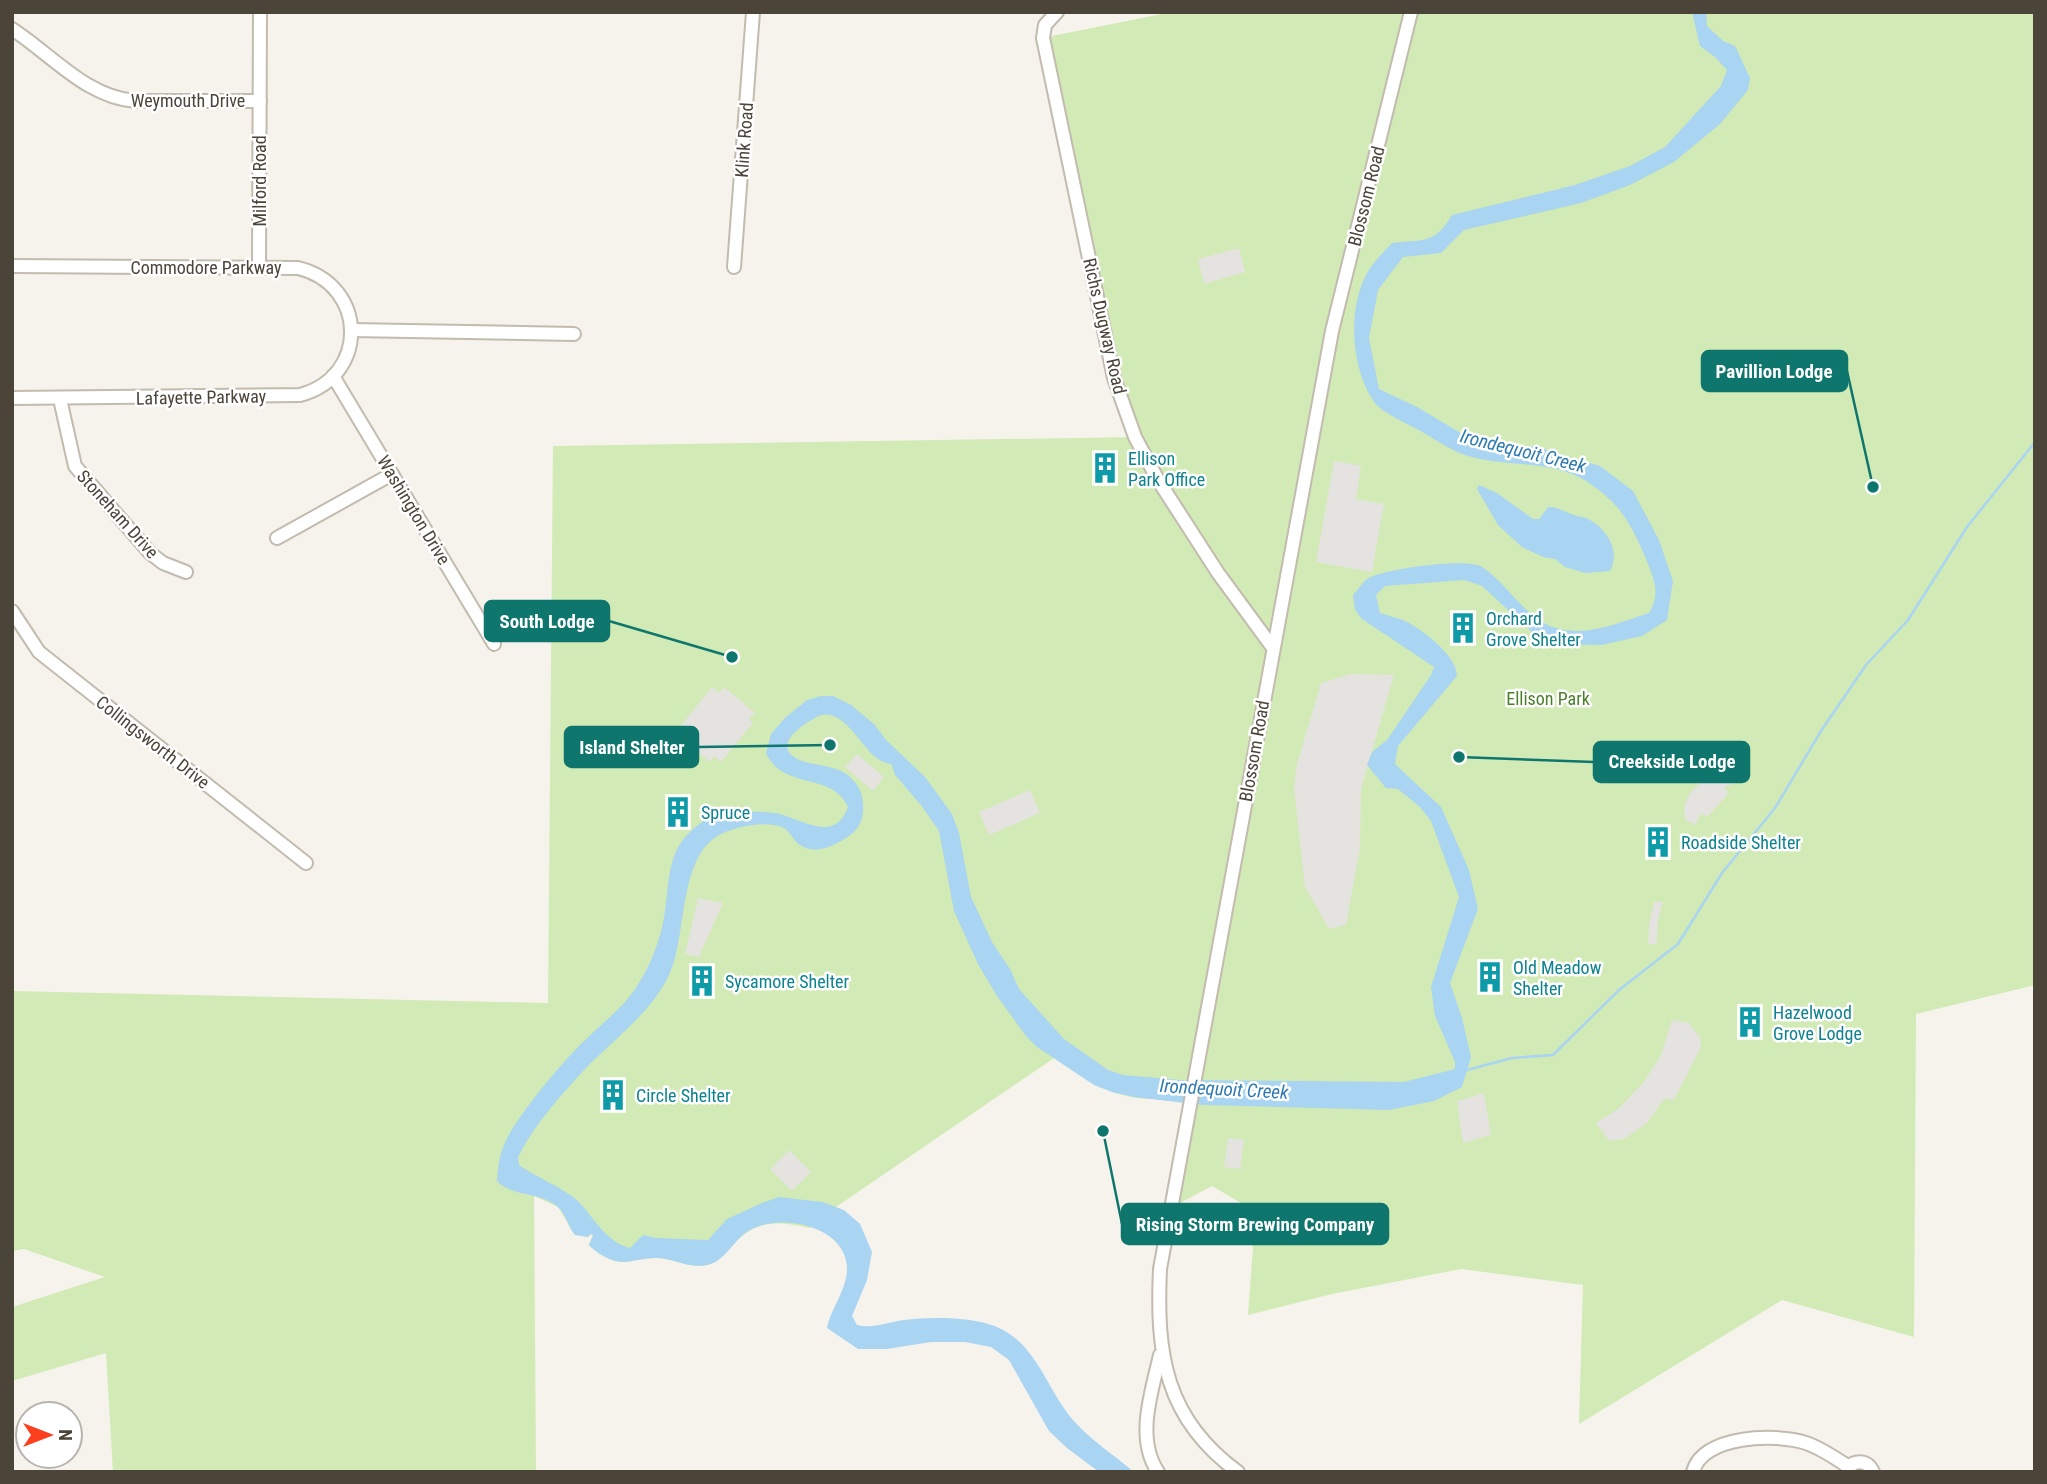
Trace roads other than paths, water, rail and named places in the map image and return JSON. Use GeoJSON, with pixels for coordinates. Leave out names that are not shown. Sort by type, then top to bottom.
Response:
{"type":"FeatureCollection","features":[{"type":"Feature","properties":{"kind":"street","name":"Milford Road"},"geometry":{"type":"LineString","coordinates":[[259,266],[260,12]]}},
{"type":"Feature","properties":{"kind":"street","name":"Klink Road"},"geometry":{"type":"LineString","coordinates":[[734,267],[754,12]]}},
{"type":"Feature","properties":{"kind":"street","name":"Richs Dugway Road"},"geometry":{"type":"LineString","coordinates":[[1057,12],[1045,25],[1043,38],[1114,378],[1135,437],[1158,480],[1218,573],[1273,648]]}},
{"type":"Feature","properties":{"kind":"street","name":"Blossom Road"},"geometry":{"type":"LineString","coordinates":[[1238,1472],[1212,1450],[1186,1418],[1168,1377],[1161,1352],[1158,1305],[1160,1269],[1332,331],[1411,12]]}},
{"type":"Feature","properties":{"kind":"street","name":"Weymouth Drive"},"geometry":{"type":"LineString","coordinates":[[12,29],[87,85],[115,98],[135,101],[260,101]]}},
{"type":"Feature","properties":{"kind":"street","name":"Commodore Parkway"},"geometry":{"type":"LineString","coordinates":[[12,266],[298,268],[326,280],[342,297],[351,330]]}},
{"type":"Feature","properties":{"kind":"street"},"geometry":{"type":"LineString","coordinates":[[333,376],[348,352],[351,330],[574,334]]}},
{"type":"Feature","properties":{"kind":"street","name":"Lafayette Parkway"},"geometry":{"type":"LineString","coordinates":[[12,398],[291,396],[313,391],[333,376]]}},
{"type":"Feature","properties":{"kind":"street","name":"Washington Drive"},"geometry":{"type":"LineString","coordinates":[[333,376],[494,644]]}},
{"type":"Feature","properties":{"kind":"street","name":"Stoneham Drive"},"geometry":{"type":"LineString","coordinates":[[60,398],[75,466],[150,552],[163,563],[186,572]]}},
{"type":"Feature","properties":{"kind":"street"},"geometry":{"type":"LineString","coordinates":[[277,538],[392,474]]}},
{"type":"Feature","properties":{"kind":"street","name":"Collingsworth Drive"},"geometry":{"type":"LineString","coordinates":[[12,611],[39,652],[306,863]]}},
{"type":"Feature","properties":{"kind":"street"},"geometry":{"type":"LineString","coordinates":[[1157,1472],[1146,1442],[1150,1402],[1161,1352]]}},
{"type":"Feature","properties":{"kind":"street"},"geometry":{"type":"LineString","coordinates":[[1693,1472],[1699,1458],[1708,1451],[1740,1441],[1771,1437],[1818,1448],[1848,1469],[1861,1462],[1870,1466],[1873,1472]]}},
{"type":"Feature","properties":{"kind":"water","name":"Irondequoit Creek"},"geometry":{"type":"Polygon","coordinates":[[[1692,12],[1706,12],[1707,26],[1723,41],[1735,46],[1750,78],[1748,90],[1720,124],[1674,162],[1630,185],[1581,203],[1464,230],[1441,253],[1403,257],[1378,290],[1369,338],[1379,389],[1417,407],[1459,432],[1502,444],[1537,447],[1600,466],[1633,491],[1659,540],[1673,581],[1667,620],[1642,636],[1601,645],[1545,644],[1482,586],[1464,580],[1385,586],[1376,595],[1380,613],[1407,622],[1422,631],[1446,652],[1456,668],[1457,676],[1398,746],[1395,764],[1441,807],[1469,870],[1478,909],[1450,983],[1471,1057],[1462,1087],[1434,1101],[1389,1110],[1203,1105],[1134,1097],[1094,1085],[1037,1047],[997,996],[978,964],[954,911],[939,831],[895,775],[892,765],[871,753],[843,721],[826,715],[809,721],[795,732],[787,745],[788,751],[805,762],[841,771],[854,781],[863,799],[863,814],[859,826],[832,846],[813,850],[798,843],[785,828],[775,825],[748,826],[716,837],[704,849],[695,864],[689,882],[675,959],[661,989],[642,1014],[557,1100],[518,1157],[519,1165],[575,1199],[615,1242],[630,1248],[643,1235],[708,1240],[727,1219],[779,1197],[822,1202],[844,1210],[860,1224],[872,1252],[867,1280],[852,1316],[857,1325],[945,1318],[976,1321],[1002,1329],[1027,1350],[1072,1419],[1134,1472],[1099,1472],[1067,1448],[1049,1431],[1009,1360],[991,1347],[965,1342],[931,1342],[887,1349],[858,1349],[827,1328],[845,1283],[847,1267],[844,1253],[836,1242],[811,1227],[796,1223],[765,1224],[740,1237],[720,1259],[707,1265],[660,1258],[618,1262],[589,1245],[593,1235],[575,1235],[561,1210],[551,1202],[511,1190],[497,1181],[504,1145],[527,1108],[569,1056],[631,995],[647,969],[664,921],[669,875],[675,853],[688,834],[709,818],[736,813],[780,814],[818,827],[835,824],[842,818],[848,807],[841,796],[820,784],[784,772],[774,765],[766,753],[771,734],[785,718],[807,700],[821,696],[833,696],[851,705],[875,725],[886,740],[925,777],[952,814],[959,833],[971,897],[992,942],[1010,969],[1019,989],[1064,1039],[1108,1070],[1123,1075],[1181,1080],[1404,1082],[1455,1069],[1455,1062],[1435,1016],[1431,987],[1459,897],[1431,821],[1420,807],[1398,789],[1386,788],[1367,765],[1372,752],[1387,740],[1434,667],[1362,619],[1355,610],[1353,595],[1367,579],[1376,575],[1425,566],[1474,564],[1491,574],[1540,621],[1562,630],[1575,631],[1613,625],[1649,613],[1655,599],[1655,586],[1646,559],[1623,514],[1586,481],[1559,470],[1466,455],[1447,447],[1379,407],[1367,389],[1356,354],[1354,335],[1358,298],[1371,267],[1392,243],[1427,239],[1440,231],[1452,215],[1575,185],[1630,166],[1665,147],[1721,86],[1727,70],[1700,46],[1692,12]]]}},
{"type":"Feature","properties":{"kind":"water"},"geometry":{"type":"Polygon","coordinates":[[[1479,485],[1497,493],[1533,519],[1539,519],[1548,507],[1590,520],[1603,530],[1611,542],[1614,557],[1610,571],[1585,573],[1522,547],[1498,525],[1477,489],[1479,485]]]}},
{"type":"Feature","properties":{"kind":"waterway"},"geometry":{"type":"LineString","coordinates":[[1467,1070],[1512,1058],[1553,1055],[1619,990],[1678,944],[1722,873],[1775,808],[1821,731],[1866,665],[1908,620],[1967,527],[2035,442]]}},
{"type":"Feature","properties":{"kind":"place","name":"Ellison Park Office"},"geometry":{"type":"Point","coordinates":[1105,468]}},
{"type":"Feature","properties":{"kind":"place","name":"Pavillion Lodge"},"geometry":{"type":"Point","coordinates":[1873,487]}},
{"type":"Feature","properties":{"kind":"place","name":"Orchard Grove Shelter"},"geometry":{"type":"Point","coordinates":[1463,628]}},
{"type":"Feature","properties":{"kind":"place","name":"South Lodge"},"geometry":{"type":"Point","coordinates":[732,657]}},
{"type":"Feature","properties":{"kind":"place","name":"Island Shelter"},"geometry":{"type":"Point","coordinates":[830,745]}},
{"type":"Feature","properties":{"kind":"place","name":"Creekside Lodge"},"geometry":{"type":"Point","coordinates":[1459,757]}},
{"type":"Feature","properties":{"kind":"place","name":"Spruce"},"geometry":{"type":"Point","coordinates":[678,812]}},
{"type":"Feature","properties":{"kind":"place","name":"Roadside Shelter"},"geometry":{"type":"Point","coordinates":[1658,842]}},
{"type":"Feature","properties":{"kind":"place","name":"Old Meadow Shelter"},"geometry":{"type":"Point","coordinates":[1490,977]}},
{"type":"Feature","properties":{"kind":"place","name":"Sycamore Shelter"},"geometry":{"type":"Point","coordinates":[702,981]}},
{"type":"Feature","properties":{"kind":"place","name":"Hazelwood Grove Lodge"},"geometry":{"type":"Point","coordinates":[1750,1022]}},
{"type":"Feature","properties":{"kind":"place","name":"Circle Shelter"},"geometry":{"type":"Point","coordinates":[613,1095]}},
{"type":"Feature","properties":{"kind":"place","name":"Rising Storm Brewing Company"},"geometry":{"type":"Point","coordinates":[1103,1131]}},
{"type":"Feature","properties":{"kind":"park label","name":"Ellison Park"},"geometry":{"type":"Point","coordinates":[1548,698]}}]}
